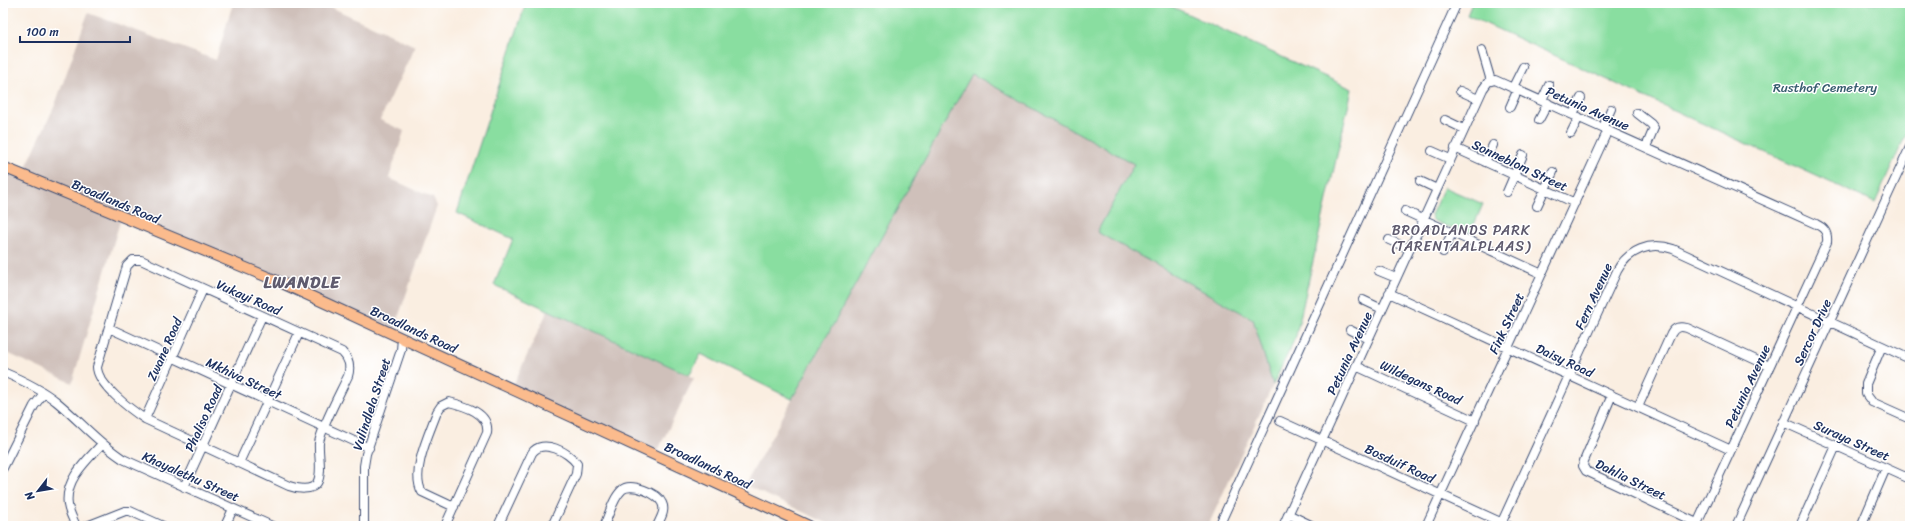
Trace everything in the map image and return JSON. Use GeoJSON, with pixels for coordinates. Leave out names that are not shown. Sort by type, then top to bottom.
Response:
{"type":"FeatureCollection","features":[{"type":"Feature","properties":{"kind":"main road","name":"Broadlands Road"},"geometry":{"type":"LineString","coordinates":[[3,167],[282,284],[809,526]]}},
{"type":"Feature","properties":{"kind":"street"},"geometry":{"type":"LineString","coordinates":[[1219,526],[1457,3]]}},
{"type":"Feature","properties":{"kind":"street"},"geometry":{"type":"LineString","coordinates":[[1482,50],[1491,80]]}},
{"type":"Feature","properties":{"kind":"street"},"geometry":{"type":"LineString","coordinates":[[1510,107],[1523,67]]}},
{"type":"Feature","properties":{"kind":"street","name":"Petunia Avenue"},"geometry":{"type":"LineString","coordinates":[[1283,526],[1482,89],[1491,80],[1500,81],[1816,224],[1825,230],[1827,234],[1826,242],[1798,307],[1769,366],[1696,525]]}},
{"type":"Feature","properties":{"kind":"street"},"geometry":{"type":"LineString","coordinates":[[1539,120],[1549,85]]}},
{"type":"Feature","properties":{"kind":"street"},"geometry":{"type":"LineString","coordinates":[[1460,91],[1478,99]]}},
{"type":"Feature","properties":{"kind":"street"},"geometry":{"type":"LineString","coordinates":[[1571,133],[1581,98]]}},
{"type":"Feature","properties":{"kind":"street","name":"Fink Street"},"geometry":{"type":"LineString","coordinates":[[1426,526],[1575,203],[1605,129],[1611,109]]}},
{"type":"Feature","properties":{"kind":"street"},"geometry":{"type":"LineString","coordinates":[[1637,113],[1654,128],[1646,147]]}},
{"type":"Feature","properties":{"kind":"street"},"geometry":{"type":"LineString","coordinates":[[1445,120],[1464,129]]}},
{"type":"Feature","properties":{"kind":"street"},"geometry":{"type":"LineString","coordinates":[[1485,162],[1493,145]]}},
{"type":"Feature","properties":{"kind":"street","name":"Sercor Drive"},"geometry":{"type":"LineString","coordinates":[[1736,526],[1910,147]]}},
{"type":"Feature","properties":{"kind":"street","name":"Sonneblom Street"},"geometry":{"type":"LineString","coordinates":[[1455,148],[1575,203]]}},
{"type":"Feature","properties":{"kind":"street"},"geometry":{"type":"LineString","coordinates":[[1432,151],[1450,159]]}},
{"type":"Feature","properties":{"kind":"street"},"geometry":{"type":"LineString","coordinates":[[1507,192],[1523,155]]}},
{"type":"Feature","properties":{"kind":"street"},"geometry":{"type":"LineString","coordinates":[[1537,206],[1553,172]]}},
{"type":"Feature","properties":{"kind":"street"},"geometry":{"type":"LineString","coordinates":[[1420,181],[1437,189]]}},
{"type":"Feature","properties":{"kind":"street"},"geometry":{"type":"LineString","coordinates":[[1405,211],[1542,274]]}},
{"type":"Feature","properties":{"kind":"street"},"geometry":{"type":"LineString","coordinates":[[1443,252],[1452,233]]}},
{"type":"Feature","properties":{"kind":"street"},"geometry":{"type":"LineString","coordinates":[[1389,240],[1410,248]]}},
{"type":"Feature","properties":{"kind":"street","name":"Fern Avenue"},"geometry":{"type":"LineString","coordinates":[[1503,525],[1620,265],[1632,253],[1646,247],[1661,246],[1673,249],[1910,359]]}},
{"type":"Feature","properties":{"kind":"street","name":"Vukayi Road"},"geometry":{"type":"LineString","coordinates":[[132,260],[141,260],[262,316],[342,352],[349,364],[348,376],[324,428],[319,443],[319,478],[311,488],[295,488],[289,486],[145,419],[103,383],[97,373],[127,266],[132,260]]}},
{"type":"Feature","properties":{"kind":"street"},"geometry":{"type":"LineString","coordinates":[[1379,271],[1396,278]]}},
{"type":"Feature","properties":{"kind":"street","name":"Zwane Road"},"geometry":{"type":"LineString","coordinates":[[145,419],[204,289]]}},
{"type":"Feature","properties":{"kind":"street","name":"Daisy Road"},"geometry":{"type":"LineString","coordinates":[[1389,293],[1730,450]]}},
{"type":"Feature","properties":{"kind":"street"},"geometry":{"type":"LineString","coordinates":[[1363,300],[1382,309]]}},
{"type":"Feature","properties":{"kind":"street","name":"Phaliso Road"},"geometry":{"type":"LineString","coordinates":[[184,487],[262,316]]}},
{"type":"Feature","properties":{"kind":"street"},"geometry":{"type":"LineString","coordinates":[[1638,407],[1671,334],[1673,330],[1678,327],[1687,328],[1769,366]]}},
{"type":"Feature","properties":{"kind":"street","name":"Mkhiva Street"},"geometry":{"type":"LineString","coordinates":[[109,328],[267,403],[369,448]]}},
{"type":"Feature","properties":{"kind":"street"},"geometry":{"type":"LineString","coordinates":[[1350,330],[1368,339]]}},
{"type":"Feature","properties":{"kind":"street"},"geometry":{"type":"LineString","coordinates":[[240,463],[299,333]]}},
{"type":"Feature","properties":{"kind":"street","name":"Vulindlela Street"},"geometry":{"type":"LineString","coordinates":[[364,526],[364,466],[401,350],[402,338]]}},
{"type":"Feature","properties":{"kind":"street"},"geometry":{"type":"LineString","coordinates":[[1882,346],[1866,384],[1866,394],[1872,402],[1910,419]]}},
{"type":"Feature","properties":{"kind":"street","name":"Wildegans Road"},"geometry":{"type":"LineString","coordinates":[[1356,366],[1475,421]]}},
{"type":"Feature","properties":{"kind":"street","name":"Khayalethu Street"},"geometry":{"type":"LineString","coordinates":[[3,372],[44,393],[60,404],[102,444],[123,459],[272,526]]}},
{"type":"Feature","properties":{"kind":"street"},"geometry":{"type":"LineString","coordinates":[[3,468],[6,457],[34,406],[44,393]]}},
{"type":"Feature","properties":{"kind":"street","name":"Dahlia Street"},"geometry":{"type":"LineString","coordinates":[[1612,395],[1584,461],[1583,466],[1586,471],[1696,525]]}},
{"type":"Feature","properties":{"kind":"street"},"geometry":{"type":"LineString","coordinates":[[445,526],[454,508],[487,432],[488,424],[481,415],[449,402],[441,406],[437,412],[420,461],[418,480],[422,492],[454,508]]}},
{"type":"Feature","properties":{"kind":"street","name":"Bosduif Road"},"geometry":{"type":"LineString","coordinates":[[1280,421],[1503,525]]}},
{"type":"Feature","properties":{"kind":"street","name":"Suraya Street"},"geometry":{"type":"LineString","coordinates":[[1783,422],[1910,479]]}},
{"type":"Feature","properties":{"kind":"street"},"geometry":{"type":"LineString","coordinates":[[76,526],[68,503],[72,480],[79,469],[102,444]]}},
{"type":"Feature","properties":{"kind":"street"},"geometry":{"type":"LineString","coordinates":[[498,526],[532,453],[538,447],[546,446],[570,456],[577,464],[576,474],[552,526]]}},
{"type":"Feature","properties":{"kind":"street"},"geometry":{"type":"LineString","coordinates":[[1800,526],[1836,446]]}},
{"type":"Feature","properties":{"kind":"street"},"geometry":{"type":"LineString","coordinates":[[1861,526],[1886,468]]}},
{"type":"Feature","properties":{"kind":"street"},"geometry":{"type":"LineString","coordinates":[[604,526],[618,494],[625,488],[633,486],[655,495],[662,502],[664,510],[657,526]]}},
{"type":"Feature","properties":{"kind":"street"},"geometry":{"type":"LineString","coordinates":[[225,526],[233,509]]}},
{"type":"Feature","properties":{"kind":"street"},"geometry":{"type":"LineString","coordinates":[[87,526],[124,511],[130,511],[163,526]]}},
{"type":"Feature","properties":{"kind":"street"},"geometry":{"type":"LineString","coordinates":[[1288,514],[1313,526]]}},
{"type":"Feature","properties":{"kind":"shaded area"},"geometry":{"type":"Polygon","coordinates":[[[233,3],[322,3],[415,46],[380,120],[404,131],[389,178],[433,198],[437,206],[392,335],[121,218],[72,383],[3,351],[3,168],[22,176],[55,105],[88,13],[216,60],[233,3]]]}},
{"type":"Feature","properties":{"kind":"shaded area"},"geometry":{"type":"Polygon","coordinates":[[[972,74],[1135,164],[1097,232],[1253,319],[1273,385],[1208,526],[833,526],[745,485],[972,74]]]}},
{"type":"Feature","properties":{"kind":"shaded area"},"geometry":{"type":"Polygon","coordinates":[[[548,310],[694,378],[655,456],[511,390],[548,310]]]}},
{"type":"Feature","properties":{"kind":"green space"},"geometry":{"type":"Polygon","coordinates":[[[526,3],[1164,3],[1352,89],[1296,336],[1273,385],[1253,319],[1097,232],[1134,164],[972,74],[792,399],[701,354],[689,375],[494,285],[513,239],[457,213],[526,3]]]}},
{"type":"Feature","properties":{"kind":"green space","name":"Rusthof Cemetery"},"geometry":{"type":"Polygon","coordinates":[[[1472,3],[1910,3],[1910,126],[1875,203],[1467,15],[1472,3]]]}},
{"type":"Feature","properties":{"kind":"green space"},"geometry":{"type":"Polygon","coordinates":[[[1444,187],[1483,204],[1469,236],[1432,220],[1431,215],[1444,187]]]}},
{"type":"Feature","properties":{"kind":"district","name":"BROADLANDS PARK (TARENTAALPLAAS)"},"geometry":{"type":"Point","coordinates":[1461,238]}},
{"type":"Feature","properties":{"kind":"district","name":"LWANDLE"},"geometry":{"type":"Point","coordinates":[302,282]}}]}
